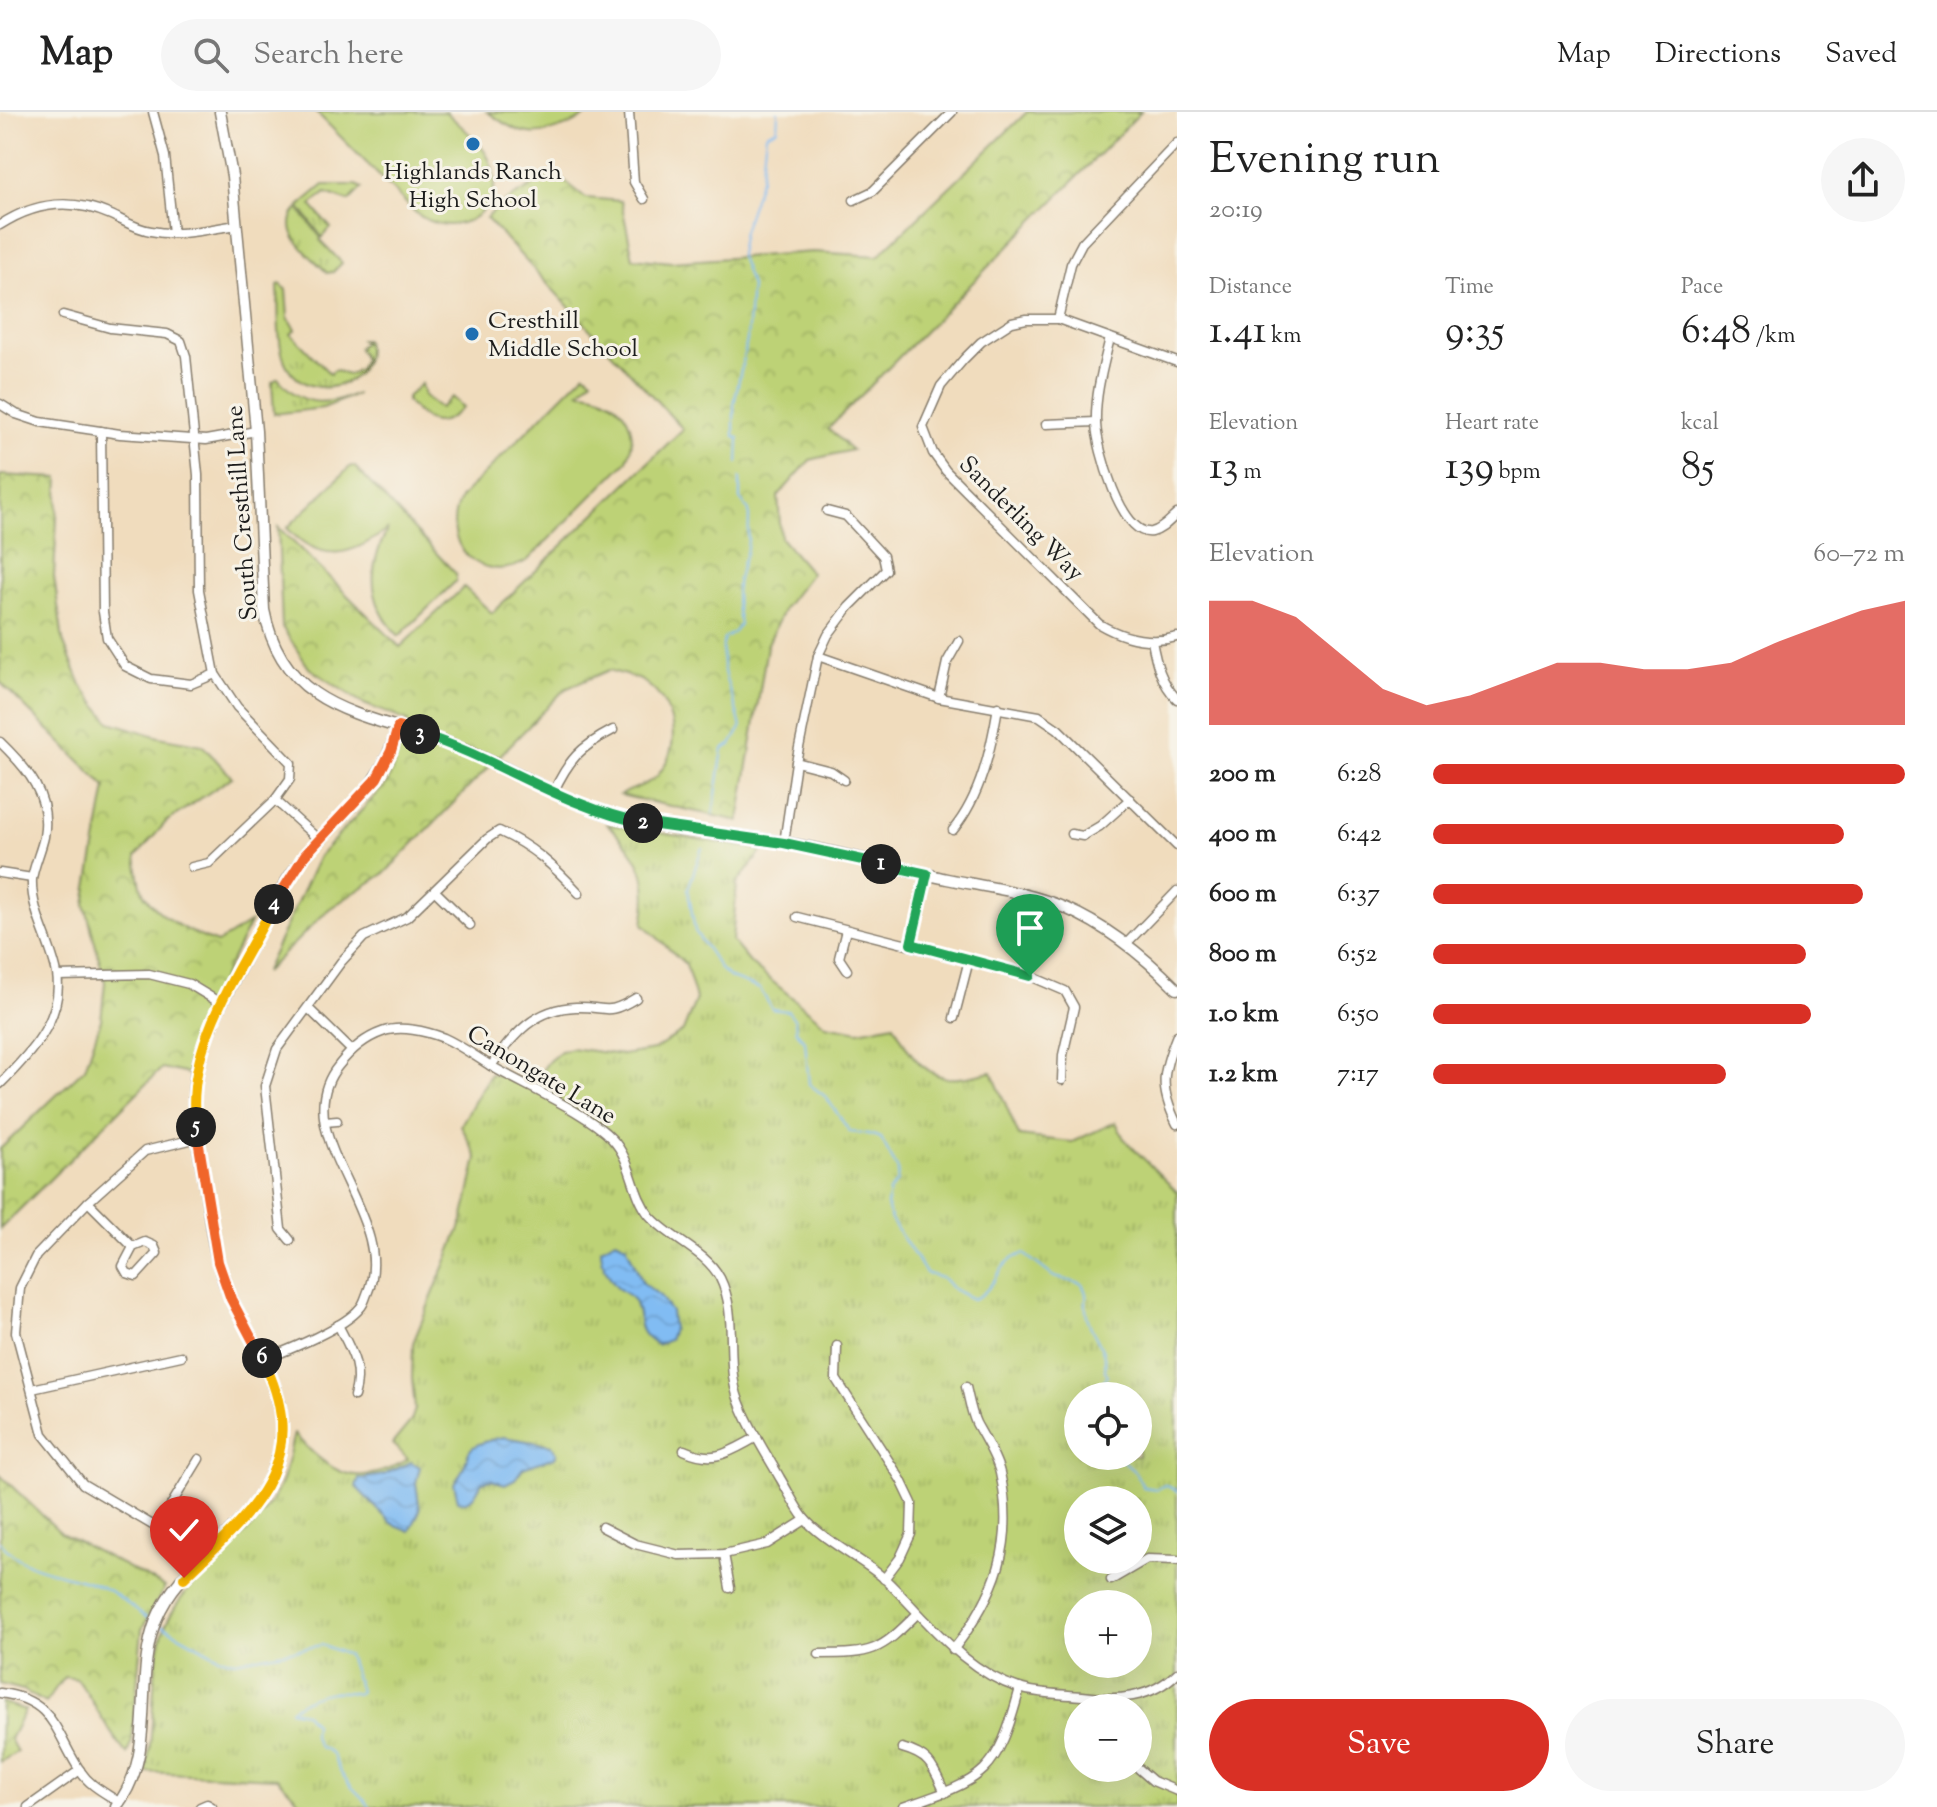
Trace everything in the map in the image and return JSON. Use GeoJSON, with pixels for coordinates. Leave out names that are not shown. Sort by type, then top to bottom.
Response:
{"type":"FeatureCollection","features":[{"type":"Feature","properties":{"kind":"street"},"geometry":{"type":"LineString","coordinates":[[153,112],[165,156],[173,233]]}},
{"type":"Feature","properties":{"kind":"street","name":"South Cresthill Lane"},"geometry":{"type":"LineString","coordinates":[[220,112],[232,176],[256,431],[264,610],[272,640],[288,666],[324,699],[357,716],[470,751],[553,793],[627,820],[784,843],[1047,901],[1094,922],[1126,944],[1177,989]]}},
{"type":"Feature","properties":{"kind":"street"},"geometry":{"type":"LineString","coordinates":[[629,112],[634,182],[644,199]]}},
{"type":"Feature","properties":{"kind":"street"},"geometry":{"type":"LineString","coordinates":[[854,200],[873,191],[952,112]]}},
{"type":"Feature","properties":{"kind":"street"},"geometry":{"type":"LineString","coordinates":[[1058,319],[1071,264],[1082,243],[1177,143]]}},
{"type":"Feature","properties":{"kind":"street"},"geometry":{"type":"LineString","coordinates":[[0,225],[16,214],[48,204],[95,208],[149,231],[173,233],[237,225]]}},
{"type":"Feature","properties":{"kind":"street"},"geometry":{"type":"LineString","coordinates":[[63,315],[110,328],[167,334],[181,341],[186,356],[198,475],[199,590],[215,674],[237,707],[291,763],[290,779],[275,800],[209,863],[192,867]]}},
{"type":"Feature","properties":{"kind":"street","name":"Sanderling Way"},"geometry":{"type":"LineString","coordinates":[[1177,362],[1058,319],[1012,322],[981,342],[941,386],[923,427],[933,453],[946,471],[1099,624],[1127,637],[1152,641],[1177,637]]}},
{"type":"Feature","properties":{"kind":"street"},"geometry":{"type":"LineString","coordinates":[[1110,338],[1100,376],[1096,422],[1101,460],[1117,498],[1141,530],[1150,533],[1158,530],[1177,514]]}},
{"type":"Feature","properties":{"kind":"street"},"geometry":{"type":"LineString","coordinates":[[0,404],[16,414],[40,422],[101,431],[206,440],[256,431]]}},
{"type":"Feature","properties":{"kind":"street"},"geometry":{"type":"LineString","coordinates":[[1046,424],[1096,422]]}},
{"type":"Feature","properties":{"kind":"street"},"geometry":{"type":"LineString","coordinates":[[101,431],[103,612],[107,638],[125,666],[151,679],[191,684],[215,674]]}},
{"type":"Feature","properties":{"kind":"street"},"geometry":{"type":"LineString","coordinates":[[784,843],[796,762],[818,656],[828,635],[849,607],[886,570],[883,556],[846,516],[827,511]]}},
{"type":"Feature","properties":{"kind":"street"},"geometry":{"type":"LineString","coordinates":[[939,698],[947,662],[959,641]]}},
{"type":"Feature","properties":{"kind":"street"},"geometry":{"type":"LineString","coordinates":[[1152,641],[1163,681],[1177,699]]}},
{"type":"Feature","properties":{"kind":"street"},"geometry":{"type":"LineString","coordinates":[[818,656],[939,698],[1039,716],[1058,729],[1177,846]]}},
{"type":"Feature","properties":{"kind":"street"},"geometry":{"type":"LineString","coordinates":[[953,830],[966,814],[991,748],[998,707]]}},
{"type":"Feature","properties":{"kind":"street"},"geometry":{"type":"LineString","coordinates":[[0,1693],[27,1701],[46,1714],[80,1770],[96,1788],[118,1805],[134,1776],[141,1751],[147,1661],[155,1622],[172,1592],[259,1501],[274,1469],[282,1434],[275,1384],[231,1299],[218,1262],[194,1114],[194,1082],[202,1049],[222,1004],[278,896],[292,872],[377,778],[391,751],[398,727]]}},
{"type":"Feature","properties":{"kind":"street"},"geometry":{"type":"LineString","coordinates":[[553,793],[566,765],[588,743],[613,730]]}},
{"type":"Feature","properties":{"kind":"street"},"geometry":{"type":"LineString","coordinates":[[0,742],[31,775],[42,799],[45,827],[32,878],[34,902],[58,976],[52,1014],[46,1029],[27,1057],[0,1084]]}},
{"type":"Feature","properties":{"kind":"street"},"geometry":{"type":"LineString","coordinates":[[796,762],[831,771],[844,780]]}},
{"type":"Feature","properties":{"kind":"street"},"geometry":{"type":"LineString","coordinates":[[1071,834],[1083,836],[1100,826],[1130,799]]}},
{"type":"Feature","properties":{"kind":"street"},"geometry":{"type":"LineString","coordinates":[[275,800],[319,840]]}},
{"type":"Feature","properties":{"kind":"street"},"geometry":{"type":"LineString","coordinates":[[290,1240],[281,1229],[265,1086],[277,1049],[341,962],[364,937],[407,917],[499,831],[523,842],[549,861],[579,893]]}},
{"type":"Feature","properties":{"kind":"street"},"geometry":{"type":"LineString","coordinates":[[0,873],[32,878]]}},
{"type":"Feature","properties":{"kind":"street"},"geometry":{"type":"LineString","coordinates":[[911,944],[927,874]]}},
{"type":"Feature","properties":{"kind":"street"},"geometry":{"type":"LineString","coordinates":[[435,891],[470,925]]}},
{"type":"Feature","properties":{"kind":"street"},"geometry":{"type":"LineString","coordinates":[[1126,944],[1177,891]]}},
{"type":"Feature","properties":{"kind":"street"},"geometry":{"type":"LineString","coordinates":[[797,917],[1030,976],[1065,991],[1074,1007],[1063,1055],[1062,1080]]}},
{"type":"Feature","properties":{"kind":"street"},"geometry":{"type":"LineString","coordinates":[[846,930],[839,958],[847,970]]}},
{"type":"Feature","properties":{"kind":"street"},"geometry":{"type":"LineString","coordinates":[[954,1018],[969,960]]}},
{"type":"Feature","properties":{"kind":"street"},"geometry":{"type":"LineString","coordinates":[[58,976],[149,974],[189,984],[222,1004]]}},
{"type":"Feature","properties":{"kind":"street"},"geometry":{"type":"LineString","coordinates":[[491,1066],[517,1031],[536,1017],[556,1009],[577,1007],[616,1011],[636,998]]}},
{"type":"Feature","properties":{"kind":"street"},"geometry":{"type":"LineString","coordinates":[[308,1008],[351,1050]]}},
{"type":"Feature","properties":{"kind":"street","name":"Canongate Lane"},"geometry":{"type":"LineString","coordinates":[[263,1360],[338,1325],[360,1308],[373,1280],[373,1255],[367,1227],[336,1159],[325,1122],[322,1103],[331,1074],[351,1050],[384,1031],[417,1030],[445,1038],[597,1125],[610,1136],[629,1165],[636,1192],[648,1214],[672,1237],[705,1260],[719,1276],[730,1307],[730,1366],[739,1401],[805,1520],[884,1579],[953,1650],[991,1675],[1020,1688],[1064,1696]]}},
{"type":"Feature","properties":{"kind":"street"},"geometry":{"type":"LineString","coordinates":[[1177,1035],[1164,1069],[1165,1099],[1177,1124]]}},
{"type":"Feature","properties":{"kind":"street"},"geometry":{"type":"LineString","coordinates":[[325,1122],[337,1121]]}},
{"type":"Feature","properties":{"kind":"street"},"geometry":{"type":"LineString","coordinates":[[198,1138],[145,1151],[88,1202],[36,1256],[20,1288],[16,1332],[43,1434],[83,1484],[176,1539],[201,1561]]}},
{"type":"Feature","properties":{"kind":"street"},"geometry":{"type":"LineString","coordinates":[[88,1202],[133,1247]]}},
{"type":"Feature","properties":{"kind":"street"},"geometry":{"type":"LineString","coordinates":[[338,1325],[356,1359],[359,1380],[354,1396]]}},
{"type":"Feature","properties":{"kind":"street"},"geometry":{"type":"LineString","coordinates":[[837,1346],[836,1379],[901,1480],[912,1503],[911,1534],[900,1558],[884,1579]]}},
{"type":"Feature","properties":{"kind":"street"},"geometry":{"type":"LineString","coordinates":[[32,1389],[181,1356]]}},
{"type":"Feature","properties":{"kind":"street"},"geometry":{"type":"LineString","coordinates":[[953,1650],[977,1620],[992,1591],[1006,1522],[1000,1470],[974,1418],[966,1387]]}},
{"type":"Feature","properties":{"kind":"street"},"geometry":{"type":"LineString","coordinates":[[684,1450],[701,1458],[723,1455],[757,1437]]}},
{"type":"Feature","properties":{"kind":"street"},"geometry":{"type":"LineString","coordinates":[[157,1528],[199,1459]]}},
{"type":"Feature","properties":{"kind":"street"},"geometry":{"type":"LineString","coordinates":[[602,1527],[635,1544],[679,1555],[724,1554],[767,1544],[805,1520]]}},
{"type":"Feature","properties":{"kind":"street"},"geometry":{"type":"LineString","coordinates":[[724,1554],[730,1588]]}},
{"type":"Feature","properties":{"kind":"street"},"geometry":{"type":"LineString","coordinates":[[1111,1580],[1147,1559],[1177,1560]]}},
{"type":"Feature","properties":{"kind":"street"},"geometry":{"type":"LineString","coordinates":[[819,1654],[858,1654],[888,1643],[917,1614]]}},
{"type":"Feature","properties":{"kind":"street","name":"Canongate Lane"},"geometry":{"type":"LineString","coordinates":[[1145,1694],[1169,1682],[1177,1673]]}},
{"type":"Feature","properties":{"kind":"street"},"geometry":{"type":"LineString","coordinates":[[903,1807],[945,1793],[984,1772],[998,1754],[1008,1732],[1020,1688]]}},
{"type":"Feature","properties":{"kind":"street"},"geometry":{"type":"LineString","coordinates":[[902,1748],[918,1752],[930,1761],[945,1793]]}},
{"type":"Feature","properties":{"kind":"street"},"geometry":{"type":"LineString","coordinates":[[28,1807],[80,1770]]}},
{"type":"Feature","properties":{"kind":"street"},"geometry":{"type":"LineString","coordinates":[[1152,1780],[1177,1791]]}},
{"type":"Feature","properties":{"kind":"street"},"geometry":{"type":"LineString","coordinates":[[200,1807],[207,1804],[212,1807]]}},
{"type":"Feature","properties":{"kind":"green space"},"geometry":{"type":"Polygon","coordinates":[[[316,112],[446,112],[478,142],[488,156],[494,181],[492,196],[485,209],[460,224],[445,225],[430,221],[415,212],[316,112]]]}},
{"type":"Feature","properties":{"kind":"green space"},"geometry":{"type":"Polygon","coordinates":[[[487,112],[591,112],[567,126],[528,133],[503,123],[487,112]]]}},
{"type":"Feature","properties":{"kind":"green space"},"geometry":{"type":"Polygon","coordinates":[[[1027,112],[1141,112],[828,429],[852,450],[810,460],[778,496],[781,538],[811,573],[784,608],[767,646],[739,821],[620,795],[658,775],[671,750],[672,725],[663,701],[655,691],[640,680],[609,670],[565,689],[385,873],[329,909],[264,973],[319,856],[388,782],[408,721],[364,704],[309,668],[282,627],[278,527],[400,647],[464,587],[492,613],[683,429],[486,218],[506,201],[551,175],[561,178],[586,198],[621,201],[633,258],[671,262],[813,252],[878,256],[1027,112]]]}},
{"type":"Feature","properties":{"kind":"green space"},"geometry":{"type":"Polygon","coordinates":[[[324,185],[356,185],[362,188],[349,201],[326,193],[311,205],[331,228],[322,237],[299,206],[324,185]]]}},
{"type":"Feature","properties":{"kind":"green space"},"geometry":{"type":"Polygon","coordinates":[[[298,208],[320,240],[342,263],[333,272],[327,273],[293,235],[292,217],[298,208]]]}},
{"type":"Feature","properties":{"kind":"green space"},"geometry":{"type":"Polygon","coordinates":[[[281,284],[286,290],[288,317],[295,330],[291,334],[330,374],[335,370],[348,375],[358,370],[364,359],[358,348],[364,342],[361,340],[366,340],[366,356],[361,369],[351,379],[338,385],[310,385],[297,378],[287,366],[279,327],[278,285],[281,284]]]}},
{"type":"Feature","properties":{"kind":"green space"},"geometry":{"type":"Polygon","coordinates":[[[585,373],[592,379],[579,392],[605,398],[624,413],[632,435],[626,462],[528,560],[495,569],[480,565],[468,557],[459,545],[455,531],[455,514],[461,497],[585,373]]]}},
{"type":"Feature","properties":{"kind":"green space"},"geometry":{"type":"Polygon","coordinates":[[[278,378],[305,399],[325,402],[357,394],[323,408],[274,414],[272,382],[278,378]]]}},
{"type":"Feature","properties":{"kind":"green space"},"geometry":{"type":"Polygon","coordinates":[[[421,384],[424,396],[440,408],[452,397],[463,407],[447,420],[434,422],[427,419],[407,402],[407,397],[421,384]]]}},
{"type":"Feature","properties":{"kind":"green space"},"geometry":{"type":"Polygon","coordinates":[[[351,466],[456,574],[456,581],[399,636],[381,611],[374,585],[376,557],[388,529],[349,550],[325,552],[312,548],[287,528],[351,466]]]}},
{"type":"Feature","properties":{"kind":"green space"},"geometry":{"type":"Polygon","coordinates":[[[0,475],[59,478],[54,577],[63,641],[81,685],[110,722],[159,737],[202,745],[232,777],[166,822],[136,857],[144,894],[167,918],[217,943],[250,923],[206,1004],[210,1008],[193,1050],[188,1074],[162,1068],[0,1229],[0,1149],[85,1068],[101,1020],[105,982],[85,904],[106,787],[0,682],[0,475]]]}},
{"type":"Feature","properties":{"kind":"green space"},"geometry":{"type":"Polygon","coordinates":[[[607,824],[763,850],[737,883],[732,941],[751,964],[826,1025],[859,1031],[894,1024],[914,1058],[937,1075],[958,1078],[992,1072],[1019,1136],[1072,1142],[1116,1122],[1124,1139],[1177,1192],[1177,1807],[305,1807],[277,1778],[145,1772],[158,1651],[170,1616],[195,1582],[256,1522],[269,1505],[282,1481],[294,1434],[320,1459],[345,1473],[373,1474],[408,1459],[392,1444],[411,1421],[415,1409],[413,1343],[463,1221],[477,1158],[461,1125],[490,1074],[534,1081],[561,1051],[571,1048],[622,1055],[654,1050],[683,1031],[696,999],[686,965],[643,924],[645,880],[628,847],[607,824]]]}},
{"type":"Feature","properties":{"kind":"green space"},"geometry":{"type":"Polygon","coordinates":[[[0,1475],[61,1533],[165,1587],[142,1629],[132,1741],[127,1754],[77,1679],[64,1677],[45,1703],[23,1690],[0,1684],[0,1475]]]}},
{"type":"Feature","properties":{"kind":"green space"},"geometry":{"type":"Polygon","coordinates":[[[1,1702],[25,1710],[10,1739],[17,1752],[0,1762],[1,1702]]]}},
{"type":"Feature","properties":{"kind":"water"},"geometry":{"type":"Polygon","coordinates":[[[616,1240],[626,1245],[643,1283],[660,1296],[671,1312],[673,1329],[669,1340],[657,1345],[649,1340],[640,1325],[634,1301],[619,1289],[609,1275],[601,1248],[616,1240]]]}},
{"type":"Feature","properties":{"kind":"water"},"geometry":{"type":"Polygon","coordinates":[[[503,1437],[552,1445],[557,1453],[555,1457],[523,1468],[515,1479],[505,1484],[491,1480],[482,1482],[470,1499],[458,1501],[454,1483],[469,1452],[477,1445],[503,1437]]]}},
{"type":"Feature","properties":{"kind":"water"},"geometry":{"type":"Polygon","coordinates":[[[411,1462],[420,1467],[416,1483],[420,1510],[410,1531],[391,1523],[356,1487],[359,1479],[383,1475],[411,1462]]]}},
{"type":"Feature","properties":{"kind":"waterway"},"geometry":{"type":"LineString","coordinates":[[738,463],[739,438],[734,436],[734,404],[747,340],[751,286],[739,254],[743,231],[761,178],[766,134],[777,129],[778,112]]}},
{"type":"Feature","properties":{"kind":"waterway"},"geometry":{"type":"LineString","coordinates":[[713,814],[723,749],[731,745],[741,728],[724,673],[722,651],[724,638],[740,624],[736,589],[747,546],[749,511],[740,499],[740,478]]}},
{"type":"Feature","properties":{"kind":"waterway"},"geometry":{"type":"LineString","coordinates":[[702,848],[688,889],[695,931],[721,970],[731,978],[760,989],[772,1009],[788,1011],[795,1020],[796,1031],[805,1041],[809,1084],[826,1097],[850,1132],[881,1138],[898,1170],[887,1205],[891,1220],[926,1273],[944,1279],[953,1289],[973,1299],[987,1289],[1008,1262],[1024,1254],[1054,1277],[1082,1284],[1087,1317],[1104,1355],[1108,1375],[1104,1382]]}},
{"type":"Feature","properties":{"kind":"waterway"},"geometry":{"type":"LineString","coordinates":[[1133,1470],[1143,1487],[1157,1489],[1165,1485],[1177,1491]]}},
{"type":"Feature","properties":{"kind":"waterway"},"geometry":{"type":"LineString","coordinates":[[0,1542],[11,1553],[37,1567],[108,1590],[149,1619]]}},
{"type":"Feature","properties":{"kind":"waterway"},"geometry":{"type":"LineString","coordinates":[[161,1625],[219,1657],[235,1661],[322,1645],[348,1655],[360,1691],[357,1694],[322,1694],[290,1710],[305,1713],[314,1724],[313,1735],[319,1747],[332,1755],[346,1780],[370,1807]]}},
{"type":"Feature","properties":{"kind":"place","name":"Highlands Ranch High School"},"geometry":{"type":"Point","coordinates":[473,144]}},
{"type":"Feature","properties":{"kind":"place","name":"Cresthill Middle School"},"geometry":{"type":"Point","coordinates":[472,334]}},
{"type":"Feature","properties":{"kind":"route"},"geometry":{"type":"LineString","coordinates":[[184,1578],[259,1501],[274,1469],[282,1434],[275,1384],[231,1299],[218,1262],[194,1114],[197,1068],[211,1026],[292,872],[377,778],[391,751],[398,727],[470,751],[553,793],[627,820],[784,843],[927,874],[911,944],[1030,976]]}}]}
